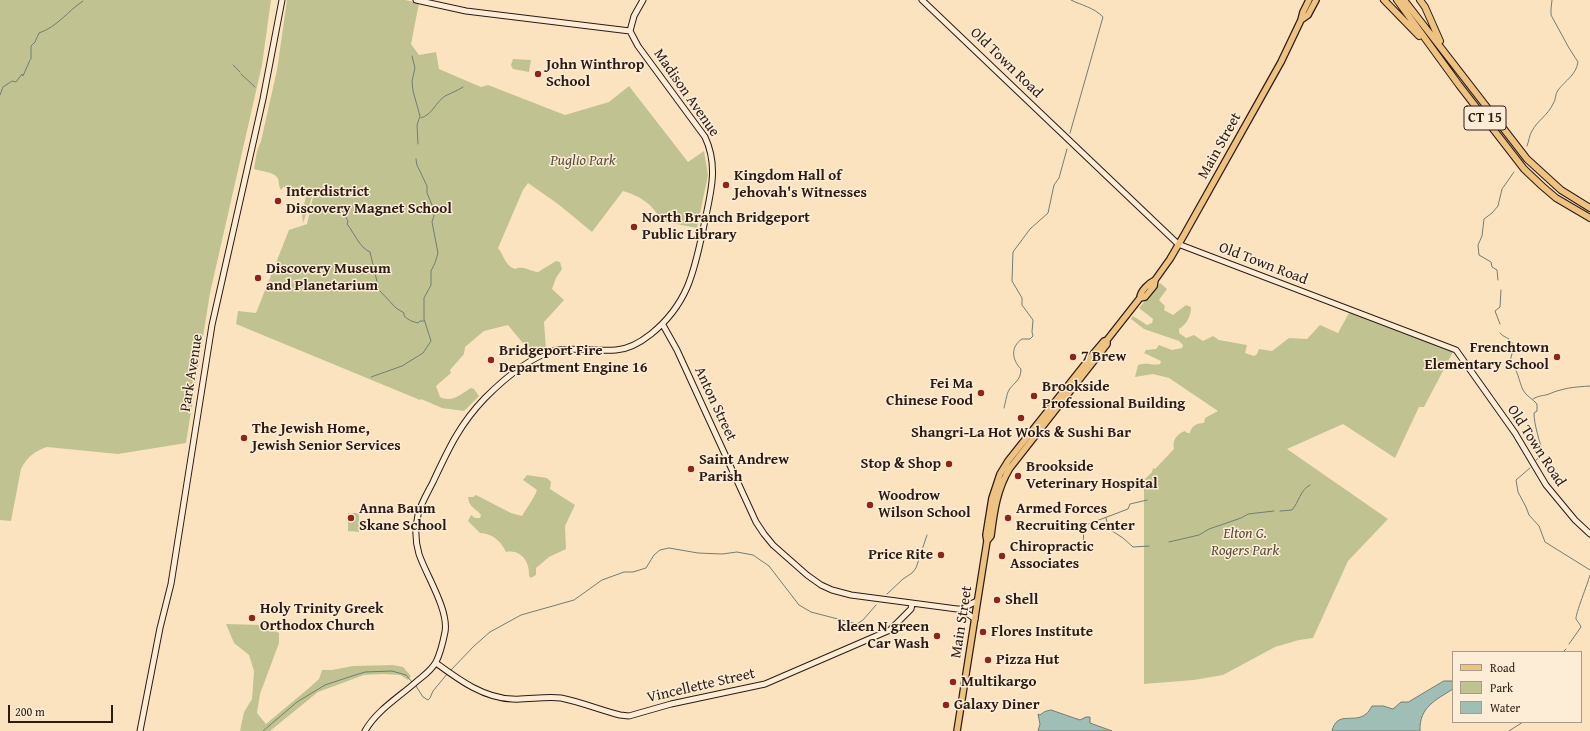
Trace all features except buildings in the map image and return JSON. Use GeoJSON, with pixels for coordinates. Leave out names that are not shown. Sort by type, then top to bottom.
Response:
{"type":"FeatureCollection","features":[{"type":"Feature","properties":{"kind":"highway"},"geometry":{"type":"LineString","coordinates":[[1384,0],[1433,50]]}},
{"type":"Feature","properties":{"kind":"highway","name":"CT 15"},"geometry":{"type":"LineString","coordinates":[[1397,0],[1511,152],[1532,176],[1556,198],[1590,218]]}},
{"type":"Feature","properties":{"kind":"highway","name":"CT 15"},"geometry":{"type":"LineString","coordinates":[[1404,0],[1528,159],[1561,190],[1590,208]]}},
{"type":"Feature","properties":{"kind":"highway"},"geometry":{"type":"LineString","coordinates":[[1420,0],[1425,7],[1438,38],[1449,53],[1450,59]]}},
{"type":"Feature","properties":{"kind":"main road","name":"Park Avenue"},"geometry":{"type":"LineString","coordinates":[[277,20],[278,0]]}},
{"type":"Feature","properties":{"kind":"main road","name":"Park Avenue"},"geometry":{"type":"LineString","coordinates":[[140,731],[160,628],[171,584],[212,325],[263,99],[282,0]]}},
{"type":"Feature","properties":{"kind":"main road"},"geometry":{"type":"LineString","coordinates":[[416,0],[466,11],[630,31],[634,16],[643,0]]}},
{"type":"Feature","properties":{"kind":"main road","name":"Old Town Road"},"geometry":{"type":"LineString","coordinates":[[922,0],[1178,244],[1456,350],[1515,433],[1546,485],[1575,520],[1590,534]]}},
{"type":"Feature","properties":{"kind":"main road","name":"Main Street"},"geometry":{"type":"LineString","coordinates":[[957,731],[987,541],[991,536],[995,507],[1007,467],[1052,409],[1097,357],[1107,340],[1140,298],[1140,294],[1150,283],[1155,280],[1170,259],[1281,62],[1309,0]]}},
{"type":"Feature","properties":{"kind":"main road","name":"Main Street"},"geometry":{"type":"LineString","coordinates":[[1301,20],[1308,15],[1316,0]]}},
{"type":"Feature","properties":{"kind":"main road","name":"Madison Avenue"},"geometry":{"type":"LineString","coordinates":[[365,731],[376,716],[430,671],[436,663],[445,632],[445,619],[416,542],[416,527],[420,510],[459,430],[490,393],[522,367],[539,356],[555,351],[570,349],[606,351],[625,349],[642,341],[663,324],[679,306],[690,281],[702,234],[713,178],[714,167],[710,147],[638,46],[630,31]]}},
{"type":"Feature","properties":{"kind":"main road","name":"Anton Street"},"geometry":{"type":"LineString","coordinates":[[663,324],[677,350],[756,522],[773,545],[822,585],[847,594],[912,604]]}},
{"type":"Feature","properties":{"kind":"main road"},"geometry":{"type":"LineString","coordinates":[[961,609],[977,601]]}},
{"type":"Feature","properties":{"kind":"main road"},"geometry":{"type":"LineString","coordinates":[[912,604],[961,609],[975,619]]}},
{"type":"Feature","properties":{"kind":"main road","name":"Vincellette Street"},"geometry":{"type":"LineString","coordinates":[[436,663],[478,690],[497,697],[513,699],[539,697],[559,698],[620,715],[629,716],[671,704],[765,684],[890,630],[911,609],[912,604]]}},
{"type":"Feature","properties":{"kind":"green space"},"geometry":{"type":"Polygon","coordinates":[[[0,0],[271,0],[262,65],[210,293],[186,443],[118,454],[47,447],[29,458],[21,469],[11,521],[0,520],[0,0]]]}},
{"type":"Feature","properties":{"kind":"green space","name":"Puglio Park"},"geometry":{"type":"Polygon","coordinates":[[[287,0],[405,0],[419,3],[411,44],[419,55],[436,52],[439,69],[481,87],[488,85],[565,115],[609,102],[629,86],[688,162],[704,151],[708,175],[697,228],[661,221],[650,205],[635,195],[623,191],[592,232],[558,204],[528,183],[523,190],[498,248],[507,263],[515,269],[524,268],[538,272],[556,261],[560,262],[562,269],[556,278],[552,289],[564,300],[544,322],[546,349],[531,353],[508,325],[484,331],[465,347],[464,354],[450,370],[451,373],[436,386],[440,397],[444,399],[456,397],[471,388],[474,389],[479,396],[464,411],[442,408],[421,399],[420,400],[236,324],[238,311],[256,313],[289,230],[307,224],[315,188],[303,223],[302,214],[306,196],[302,195],[302,191],[283,187],[281,190],[278,179],[275,175],[254,169],[277,70],[287,0]]]}},
{"type":"Feature","properties":{"kind":"green space"},"geometry":{"type":"Polygon","coordinates":[[[513,59],[531,60],[529,72],[513,69],[511,65],[513,59]]]}},
{"type":"Feature","properties":{"kind":"green space","name":"Elton G. Rogers Park"},"geometry":{"type":"Polygon","coordinates":[[[1160,283],[1167,289],[1159,300],[1165,306],[1164,310],[1173,315],[1186,305],[1191,307],[1188,320],[1179,329],[1179,333],[1186,338],[1194,335],[1203,341],[1213,336],[1219,340],[1247,345],[1245,353],[1254,356],[1257,354],[1259,349],[1272,351],[1289,338],[1307,339],[1320,325],[1338,333],[1350,311],[1454,350],[1424,407],[1419,407],[1395,458],[1343,424],[1287,449],[1388,519],[1348,561],[1313,638],[1299,640],[1275,647],[1223,675],[1194,680],[1144,684],[1144,480],[1152,472],[1153,468],[1155,469],[1174,449],[1175,438],[1177,436],[1185,431],[1190,433],[1195,425],[1204,423],[1205,418],[1218,411],[1169,378],[1153,374],[1135,377],[1138,365],[1160,364],[1161,361],[1144,353],[1146,350],[1156,349],[1159,345],[1172,350],[1182,348],[1183,345],[1179,341],[1144,329],[1131,319],[1133,316],[1147,325],[1152,323],[1153,319],[1139,308],[1160,283]]]}},
{"type":"Feature","properties":{"kind":"green space"},"geometry":{"type":"Polygon","coordinates":[[[527,475],[547,478],[551,482],[550,489],[575,505],[565,526],[566,549],[549,557],[536,568],[536,575],[531,578],[529,576],[528,566],[524,558],[516,553],[506,552],[496,538],[480,533],[468,521],[471,515],[475,518],[480,518],[481,515],[471,506],[468,497],[473,497],[476,495],[511,513],[522,516],[537,490],[523,480],[527,475]]]}},
{"type":"Feature","properties":{"kind":"green space"},"geometry":{"type":"Polygon","coordinates":[[[348,513],[359,513],[359,532],[348,531],[348,513]]]}},
{"type":"Feature","properties":{"kind":"green space"},"geometry":{"type":"Polygon","coordinates":[[[226,624],[262,625],[279,633],[279,643],[260,694],[257,713],[266,724],[319,679],[322,670],[332,670],[353,666],[393,665],[403,667],[411,676],[408,680],[400,675],[364,675],[318,692],[270,731],[240,731],[244,712],[252,699],[254,671],[249,655],[234,643],[226,624]]]}},
{"type":"Feature","properties":{"kind":"water"},"geometry":{"type":"Polygon","coordinates":[[[1444,681],[1452,681],[1452,690],[1430,705],[1422,716],[1420,731],[1332,731],[1334,725],[1338,721],[1346,718],[1361,717],[1368,713],[1372,706],[1383,706],[1393,709],[1401,702],[1408,702],[1444,681]]]}},
{"type":"Feature","properties":{"kind":"water"},"geometry":{"type":"Polygon","coordinates":[[[1051,710],[1080,720],[1090,717],[1090,723],[1112,731],[1038,731],[1040,724],[1038,714],[1040,715],[1051,710]]]}},
{"type":"Feature","properties":{"kind":"waterway"},"geometry":{"type":"LineString","coordinates":[[1070,133],[1103,17],[1092,9],[1071,0]]}},
{"type":"Feature","properties":{"kind":"waterway"},"geometry":{"type":"LineString","coordinates":[[1527,146],[1534,127],[1551,108],[1555,101],[1557,92],[1573,74],[1578,62],[1551,15],[1552,0]]}},
{"type":"Feature","properties":{"kind":"waterway"},"geometry":{"type":"LineString","coordinates":[[31,59],[31,46],[35,42],[39,33],[57,23],[83,1]]}},
{"type":"Feature","properties":{"kind":"waterway"},"geometry":{"type":"LineString","coordinates":[[412,56],[415,68],[412,81],[413,91],[420,116],[417,125],[418,144]]}},
{"type":"Feature","properties":{"kind":"waterway"},"geometry":{"type":"LineString","coordinates":[[0,95],[3,87],[12,81],[16,82],[22,74],[23,76],[30,60]]}},
{"type":"Feature","properties":{"kind":"waterway"},"geometry":{"type":"LineString","coordinates":[[233,65],[240,72]]}},
{"type":"Feature","properties":{"kind":"waterway"},"geometry":{"type":"LineString","coordinates":[[241,74],[255,87]]}},
{"type":"Feature","properties":{"kind":"waterway"},"geometry":{"type":"LineString","coordinates":[[421,118],[428,114],[445,96],[463,87]]}},
{"type":"Feature","properties":{"kind":"waterway"},"geometry":{"type":"LineString","coordinates":[[1004,408],[1008,392],[1018,380],[1021,373],[1021,369],[1014,358],[1014,350],[1018,342],[1022,339],[1030,339],[1033,336],[1033,320],[1022,305],[1022,298],[1012,281],[1013,252],[1030,229],[1048,213],[1054,185],[1059,178],[1067,149]]}},
{"type":"Feature","properties":{"kind":"waterway"},"geometry":{"type":"LineString","coordinates":[[371,377],[402,366],[423,353],[431,341],[424,319],[424,298],[431,285],[431,271],[438,253],[432,222],[435,212],[427,193],[427,186],[417,165],[416,159]]}},
{"type":"Feature","properties":{"kind":"waterway"},"geometry":{"type":"LineString","coordinates":[[1498,280],[1497,270],[1492,267],[1491,262],[1479,255],[1478,245],[1482,236],[1484,219],[1498,206],[1502,189],[1514,172]]}},
{"type":"Feature","properties":{"kind":"waterway"},"geometry":{"type":"LineString","coordinates":[[329,206],[343,212],[348,221],[347,224],[357,240],[366,250],[370,252],[379,290],[396,308],[404,313],[404,316],[408,319],[418,323],[420,321],[424,321]]}},
{"type":"Feature","properties":{"kind":"waterway"},"geometry":{"type":"LineString","coordinates":[[1500,324],[1495,311],[1500,307],[1501,290]]}},
{"type":"Feature","properties":{"kind":"waterway"},"geometry":{"type":"LineString","coordinates":[[1500,333],[1509,339],[1513,344],[1510,362],[1517,372],[1524,392],[1537,404],[1537,411],[1534,413],[1534,418],[1543,454],[1536,460]]}},
{"type":"Feature","properties":{"kind":"waterway"},"geometry":{"type":"LineString","coordinates":[[1533,399],[1564,389],[1590,386]]}},
{"type":"Feature","properties":{"kind":"waterway"},"geometry":{"type":"LineString","coordinates":[[1530,468],[1516,480],[1518,492],[1529,515],[1539,526],[1545,542],[1590,570]]}},
{"type":"Feature","properties":{"kind":"waterway"},"geometry":{"type":"LineString","coordinates":[[1280,511],[1292,510],[1304,490],[1310,485]]}},
{"type":"Feature","properties":{"kind":"waterway"},"geometry":{"type":"LineString","coordinates":[[1088,552],[1088,550],[1084,547],[1083,526],[1128,509],[1130,504],[1147,500]]}},
{"type":"Feature","properties":{"kind":"waterway"},"geometry":{"type":"LineString","coordinates":[[1169,542],[1199,535],[1209,529],[1241,518],[1248,514],[1274,511]]}},
{"type":"Feature","properties":{"kind":"waterway"},"geometry":{"type":"LineString","coordinates":[[1106,518],[1109,529],[1133,547],[1149,546]]}},
{"type":"Feature","properties":{"kind":"waterway"},"geometry":{"type":"LineString","coordinates":[[887,594],[916,568],[927,535]]}},
{"type":"Feature","properties":{"kind":"waterway"},"geometry":{"type":"LineString","coordinates":[[450,671],[490,632],[521,615],[574,600],[602,580],[624,572],[633,572],[646,568],[654,555],[660,550],[669,548],[698,553],[722,554],[737,552],[753,555],[769,566],[799,605],[811,612],[857,624],[863,620],[876,605]]}},
{"type":"Feature","properties":{"kind":"waterway"},"geometry":{"type":"LineString","coordinates":[[1569,644],[1581,627],[1576,619],[1576,616],[1590,575]]}},
{"type":"Feature","properties":{"kind":"waterway"},"geometry":{"type":"LineString","coordinates":[[263,731],[297,702],[325,685],[349,677],[365,672],[392,671],[406,675],[412,682]]}},
{"type":"Feature","properties":{"kind":"waterway"},"geometry":{"type":"LineString","coordinates":[[416,686],[423,697],[428,700],[433,691],[448,673]]}},
{"type":"Feature","properties":{"kind":"waterway"},"geometry":{"type":"LineString","coordinates":[[1509,731],[1521,723]]}},
{"type":"Feature","properties":{"kind":"place","name":"John Winthrop School"},"geometry":{"type":"Point","coordinates":[538,74]}},
{"type":"Feature","properties":{"kind":"place","name":"Kingdom Hall of Jehovah's Witnesses"},"geometry":{"type":"Point","coordinates":[726,185]}},
{"type":"Feature","properties":{"kind":"place","name":"Interdistrict Discovery Magnet School"},"geometry":{"type":"Point","coordinates":[278,201]}},
{"type":"Feature","properties":{"kind":"place","name":"North Branch Bridgeport Public Library"},"geometry":{"type":"Point","coordinates":[634,227]}},
{"type":"Feature","properties":{"kind":"place","name":"Discovery Museum and Planetarium"},"geometry":{"type":"Point","coordinates":[258,278]}},
{"type":"Feature","properties":{"kind":"place","name":"7 Brew"},"geometry":{"type":"Point","coordinates":[1073,357]}},
{"type":"Feature","properties":{"kind":"place","name":"Frenchtown Elementary School"},"geometry":{"type":"Point","coordinates":[1557,357]}},
{"type":"Feature","properties":{"kind":"place","name":"Bridgeport Fire Department Engine 16"},"geometry":{"type":"Point","coordinates":[491,360]}},
{"type":"Feature","properties":{"kind":"place","name":"Fei Ma Chinese Food"},"geometry":{"type":"Point","coordinates":[981,393]}},
{"type":"Feature","properties":{"kind":"place","name":"Brookside Professional Building"},"geometry":{"type":"Point","coordinates":[1034,396]}},
{"type":"Feature","properties":{"kind":"place","name":"Shangri-La Hot Woks & Sushi Bar"},"geometry":{"type":"Point","coordinates":[1021,418]}},
{"type":"Feature","properties":{"kind":"place","name":"The Jewish Home, Jewish Senior Services"},"geometry":{"type":"Point","coordinates":[244,438]}},
{"type":"Feature","properties":{"kind":"place","name":"Stop & Shop"},"geometry":{"type":"Point","coordinates":[949,464]}},
{"type":"Feature","properties":{"kind":"place","name":"Saint Andrew Parish"},"geometry":{"type":"Point","coordinates":[691,469]}},
{"type":"Feature","properties":{"kind":"place","name":"Brookside Veterinary Hospital"},"geometry":{"type":"Point","coordinates":[1018,476]}},
{"type":"Feature","properties":{"kind":"place","name":"Woodrow Wilson School"},"geometry":{"type":"Point","coordinates":[870,505]}},
{"type":"Feature","properties":{"kind":"place","name":"Anna Baum Skane School"},"geometry":{"type":"Point","coordinates":[351,518]}},
{"type":"Feature","properties":{"kind":"place","name":"Armed Forces Recruiting Center"},"geometry":{"type":"Point","coordinates":[1008,518]}},
{"type":"Feature","properties":{"kind":"place","name":"Price Rite"},"geometry":{"type":"Point","coordinates":[941,555]}},
{"type":"Feature","properties":{"kind":"place","name":"Chiropractic Associates"},"geometry":{"type":"Point","coordinates":[1002,556]}},
{"type":"Feature","properties":{"kind":"place","name":"Shell"},"geometry":{"type":"Point","coordinates":[997,600]}},
{"type":"Feature","properties":{"kind":"place","name":"Holy Trinity Greek Orthodox Church"},"geometry":{"type":"Point","coordinates":[252,618]}},
{"type":"Feature","properties":{"kind":"place","name":"Flores Institute"},"geometry":{"type":"Point","coordinates":[983,632]}},
{"type":"Feature","properties":{"kind":"place","name":"kleen N green Car Wash"},"geometry":{"type":"Point","coordinates":[937,636]}},
{"type":"Feature","properties":{"kind":"place","name":"Pizza Hut"},"geometry":{"type":"Point","coordinates":[988,660]}},
{"type":"Feature","properties":{"kind":"place","name":"Multikargo"},"geometry":{"type":"Point","coordinates":[953,682]}},
{"type":"Feature","properties":{"kind":"place","name":"Galaxy Diner"},"geometry":{"type":"Point","coordinates":[946,705]}}]}
